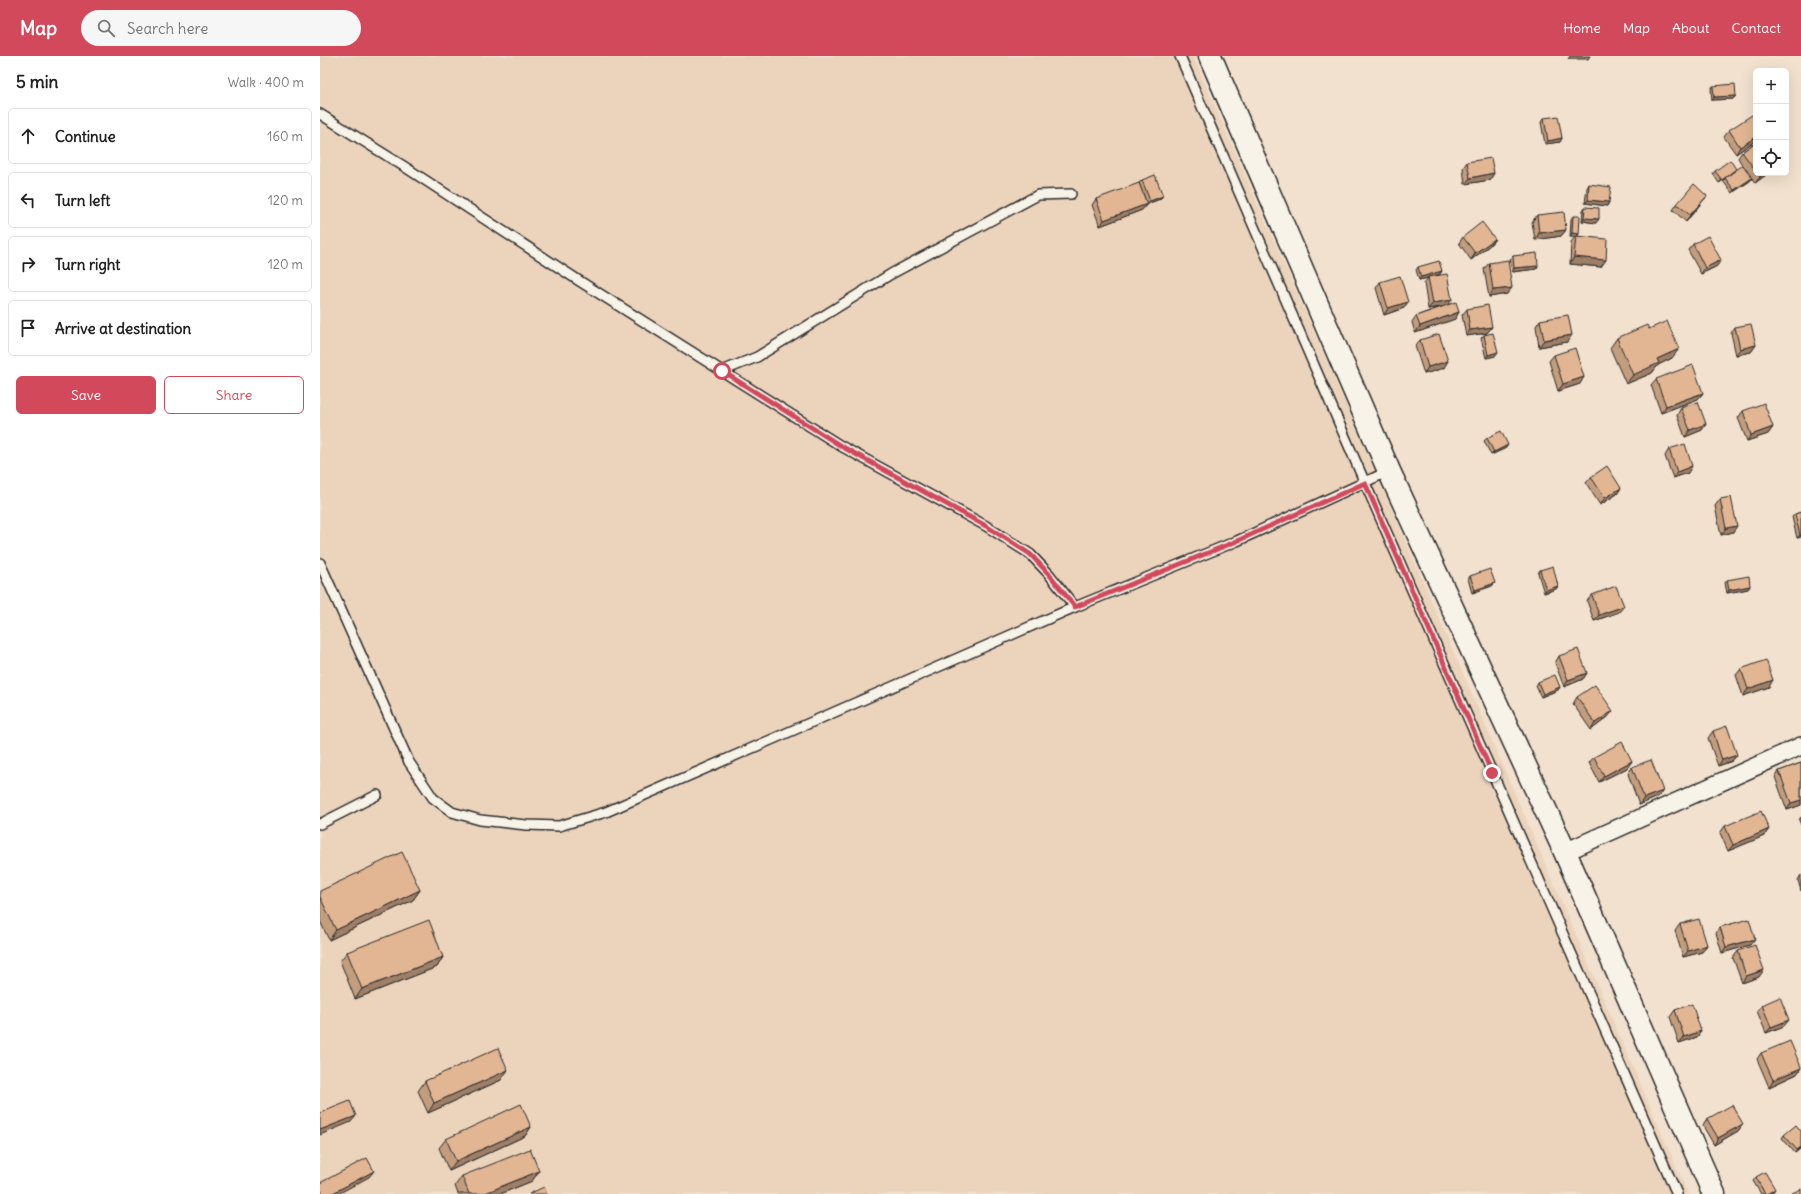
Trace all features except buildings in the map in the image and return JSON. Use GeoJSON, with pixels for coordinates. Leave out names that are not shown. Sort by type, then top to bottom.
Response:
{"type":"FeatureCollection","features":[{"type":"Feature","properties":{"kind":"street"},"geometry":{"type":"LineString","coordinates":[[1210,56],[1389,471],[1565,852],[1714,1194]]}},
{"type":"Feature","properties":{"kind":"street"},"geometry":{"type":"LineString","coordinates":[[1565,852],[1801,746]]}},
{"type":"Feature","properties":{"kind":"lane"},"geometry":{"type":"LineString","coordinates":[[1180,56],[1365,483],[1677,1194]]}},
{"type":"Feature","properties":{"kind":"lane"},"geometry":{"type":"LineString","coordinates":[[320,114],[841,446],[986,526],[1030,554],[1049,574],[1075,607]]}},
{"type":"Feature","properties":{"kind":"lane"},"geometry":{"type":"LineString","coordinates":[[722,371],[757,357],[891,274],[1038,195],[1071,194]]}},
{"type":"Feature","properties":{"kind":"lane"},"geometry":{"type":"LineString","coordinates":[[320,563],[409,762],[433,798],[452,812],[480,820],[526,825],[560,826],[606,812],[1075,607],[1237,541],[1389,471]]}},
{"type":"Feature","properties":{"kind":"lane"},"geometry":{"type":"LineString","coordinates":[[320,824],[377,795]]}},
{"type":"Feature","properties":{"kind":"shaded area"},"geometry":{"type":"Polygon","coordinates":[[[320,56],[1193,56],[1396,519],[1688,1194],[320,1194],[320,56]]]}},
{"type":"Feature","properties":{"kind":"route"},"geometry":{"type":"LineString","coordinates":[[722,371],[841,446],[986,526],[1030,554],[1049,574],[1075,607],[1237,541],[1365,483],[1492,773]]}}]}
